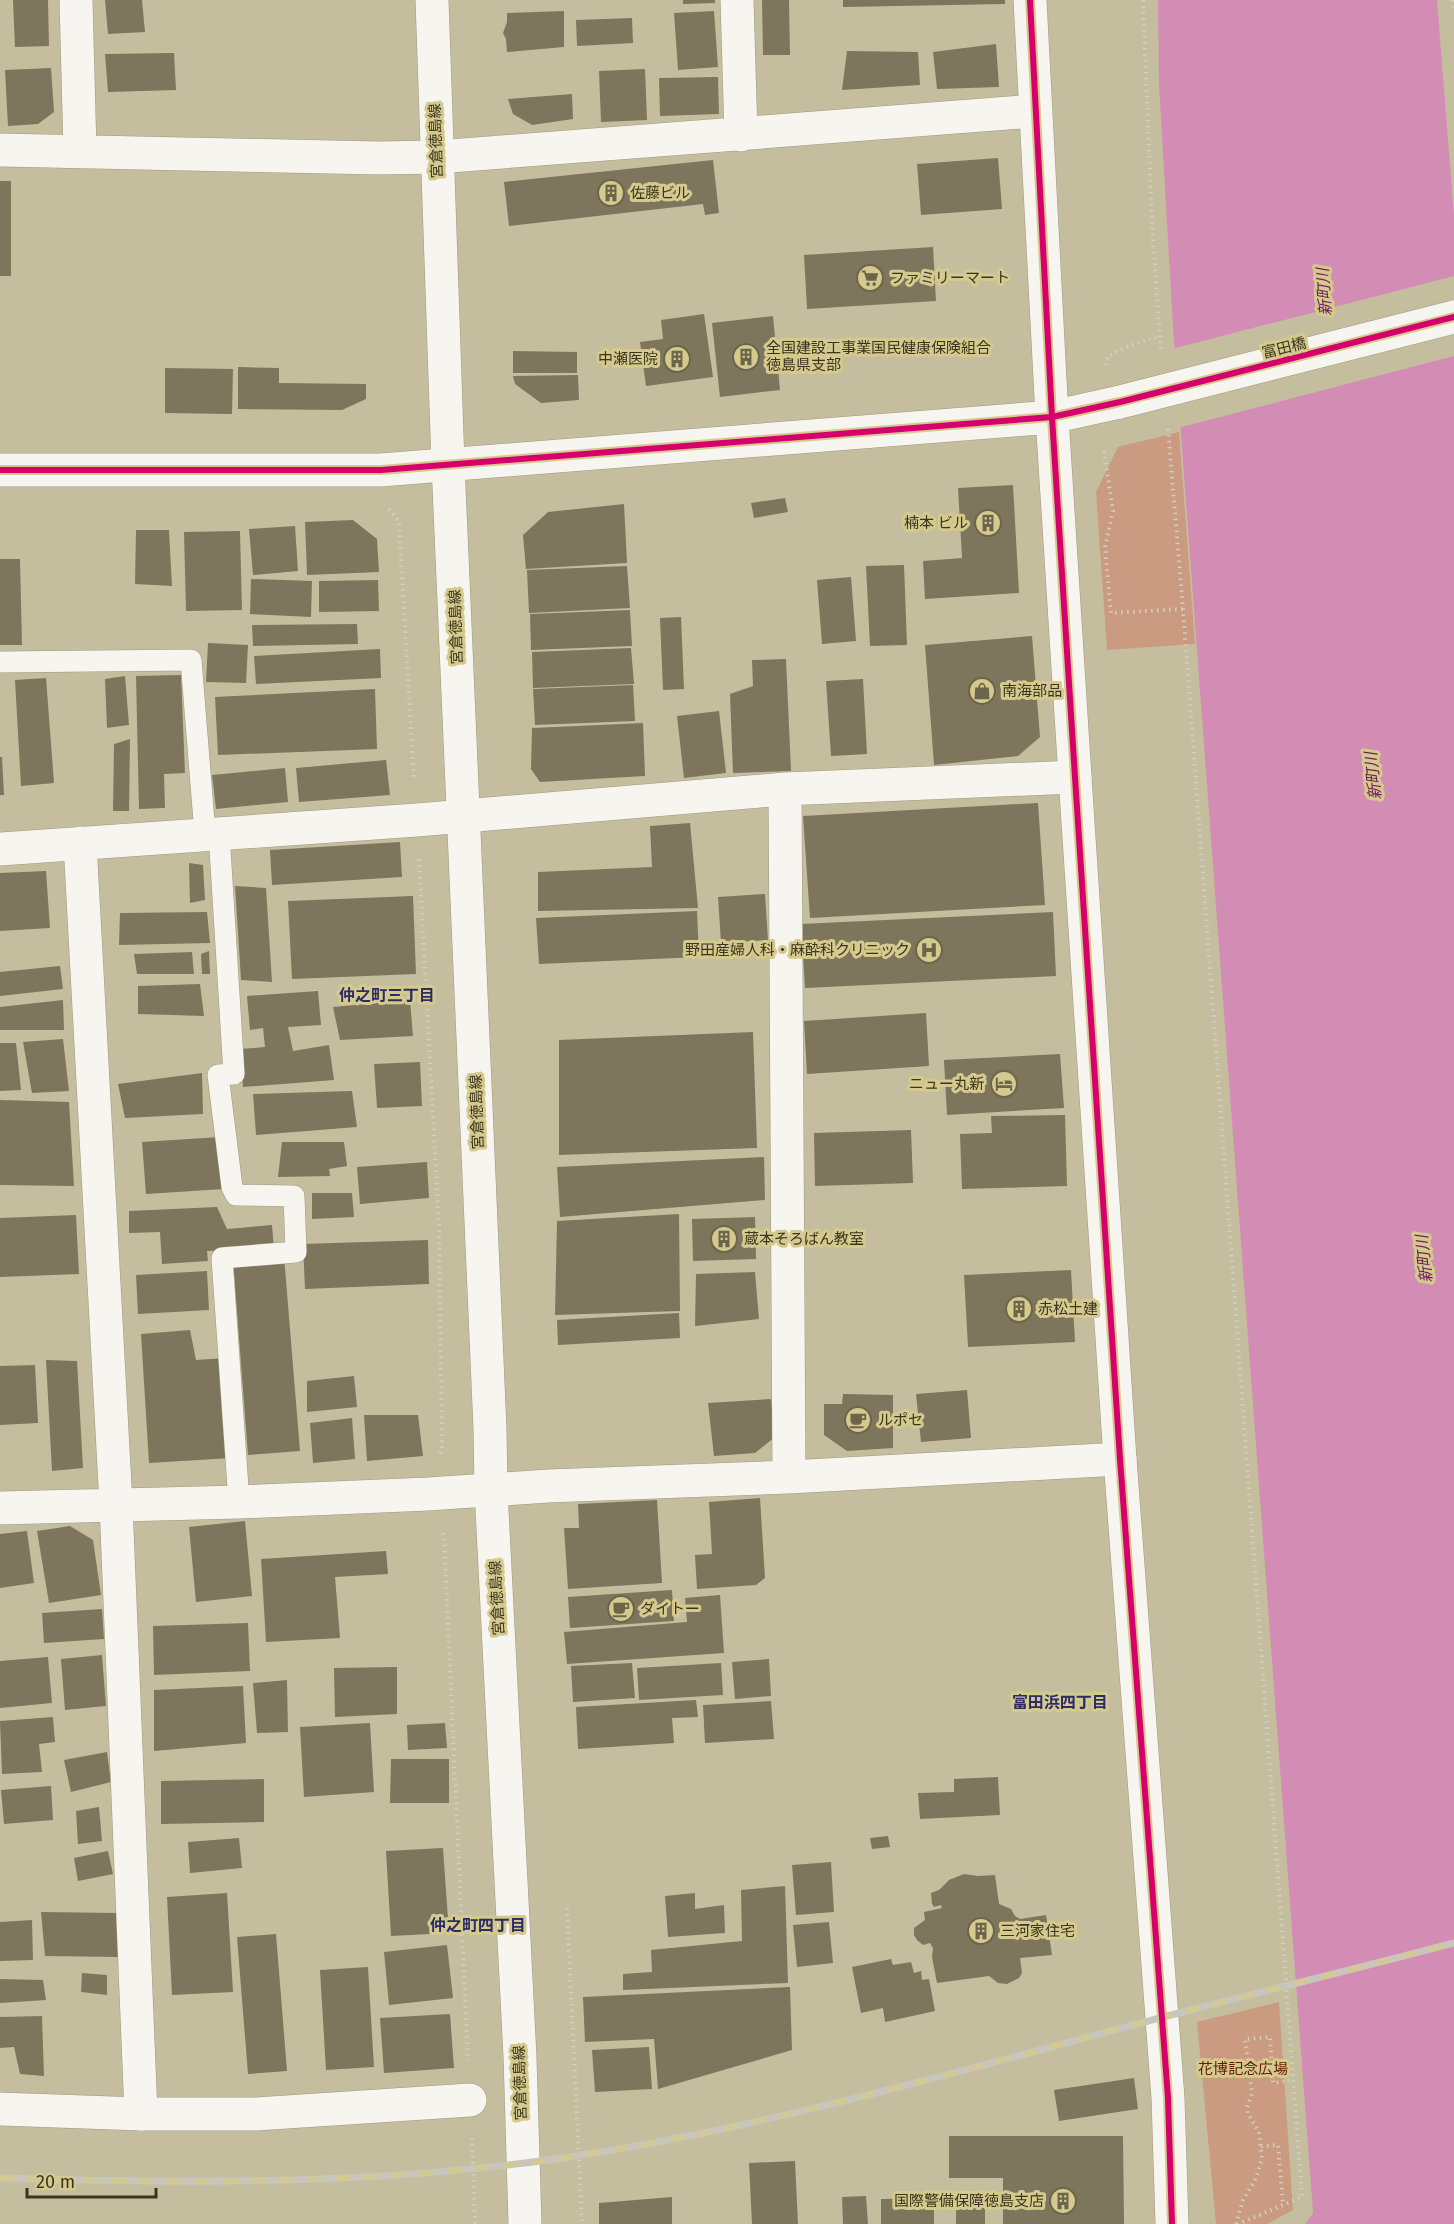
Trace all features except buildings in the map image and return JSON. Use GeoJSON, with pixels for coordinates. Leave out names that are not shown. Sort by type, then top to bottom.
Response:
{"type":"FeatureCollection","features":[{"type":"Feature","properties":{"kind":"street"},"geometry":{"type":"LineString","coordinates":[[76,0],[80,151]]}},
{"type":"Feature","properties":{"kind":"street","name":"宮倉徳島線"},"geometry":{"type":"LineString","coordinates":[[432,0],[448,464],[490,1417],[491,1490],[520,2057],[525,2224]]}},
{"type":"Feature","properties":{"kind":"street"},"geometry":{"type":"LineString","coordinates":[[737,0],[741,135]]}},
{"type":"Feature","properties":{"kind":"street"},"geometry":{"type":"LineString","coordinates":[[1030,0],[1052,417],[1120,1459],[1168,2098],[1172,2224]]}},
{"type":"Feature","properties":{"kind":"street"},"geometry":{"type":"LineString","coordinates":[[0,150],[378,158],[437,157],[1035,111]]}},
{"type":"Feature","properties":{"kind":"street","name":"富田橋"},"geometry":{"type":"LineString","coordinates":[[0,470],[381,470],[1052,417],[1120,402],[1454,317]]}},
{"type":"Feature","properties":{"kind":"street"},"geometry":{"type":"LineString","coordinates":[[0,849],[417,820],[784,789],[1075,777]]}},
{"type":"Feature","properties":{"kind":"street"},"geometry":{"type":"LineString","coordinates":[[784,789],[789,1478]]}},
{"type":"Feature","properties":{"kind":"street"},"geometry":{"type":"LineString","coordinates":[[80,843],[116,1504],[141,2114]]}},
{"type":"Feature","properties":{"kind":"street"},"geometry":{"type":"LineString","coordinates":[[0,1508],[239,1502],[789,1478],[1120,1459]]}},
{"type":"Feature","properties":{"kind":"street"},"geometry":{"type":"LineString","coordinates":[[0,2109],[141,2114],[256,2114],[470,2100]]}},
{"type":"Feature","properties":{"kind":"lane"},"geometry":{"type":"LineString","coordinates":[[0,662],[191,660],[212,834],[234,1074],[218,1075],[232,1187],[236,1195],[294,1196],[296,1252],[222,1258],[239,1502]]}},
{"type":"Feature","properties":{"kind":"path"},"geometry":{"type":"LineString","coordinates":[[1143,0],[1152,224],[1162,360]]}},
{"type":"Feature","properties":{"kind":"path"},"geometry":{"type":"LineString","coordinates":[[1453,0],[1454,10]]}},
{"type":"Feature","properties":{"kind":"path"},"geometry":{"type":"LineString","coordinates":[[1103,372],[1108,356],[1128,346],[1160,336]]}},
{"type":"Feature","properties":{"kind":"path"},"geometry":{"type":"LineString","coordinates":[[1167,419],[1302,2197],[1237,2224]]}},
{"type":"Feature","properties":{"kind":"path"},"geometry":{"type":"LineString","coordinates":[[1104,450],[1113,510],[1105,547],[1111,613],[1183,609]]}},
{"type":"Feature","properties":{"kind":"path"},"geometry":{"type":"LineString","coordinates":[[387,507],[399,522],[417,820],[439,1228],[442,1449],[439,1456]]}},
{"type":"Feature","properties":{"kind":"path"},"geometry":{"type":"LineString","coordinates":[[441,1530],[444,1537],[475,2224]]}},
{"type":"Feature","properties":{"kind":"path"},"geometry":{"type":"LineString","coordinates":[[567,1908],[582,2224]]}},
{"type":"Feature","properties":{"kind":"path"},"geometry":{"type":"LineString","coordinates":[[1237,2224],[1243,2199],[1256,2178],[1262,2158],[1259,2132],[1248,2114],[1247,2107],[1252,2094],[1245,2039],[1270,2037],[1273,2083],[1293,2080]]}},
{"type":"Feature","properties":{"kind":"path"},"geometry":{"type":"LineString","coordinates":[[1261,2146],[1278,2145],[1283,2204]]}},
{"type":"Feature","properties":{"kind":"green space"},"geometry":{"type":"Polygon","coordinates":[[[1179,432],[1195,644],[1107,650],[1096,492],[1118,447],[1179,432]]]}},
{"type":"Feature","properties":{"kind":"green space","name":"花博記念広場"},"geometry":{"type":"Polygon","coordinates":[[[1279,2002],[1293,2210],[1267,2224],[1216,2224],[1197,2022],[1279,2002]]]}},
{"type":"Feature","properties":{"kind":"water","name":"新町川"},"geometry":{"type":"Polygon","coordinates":[[[1158,0],[1437,0],[1454,216],[1454,2224],[1305,2224],[1313,2213],[1173,327],[1159,84],[1158,0]]]}},
{"type":"Feature","properties":{"kind":"pier"},"geometry":{"type":"Polygon","coordinates":[[[1454,276],[1454,356],[1178,428],[1172,349],[1454,276]]]}},
{"type":"Feature","properties":{"kind":"railway"},"geometry":{"type":"LineString","coordinates":[[0,2178],[151,2181],[301,2180],[451,2171],[601,2152],[803,2111],[1454,1943]]}},
{"type":"Feature","properties":{"kind":"cycle path"},"geometry":{"type":"LineString","coordinates":[[1030,0],[1052,417],[1120,1459],[1168,2098],[1172,2224]]}},
{"type":"Feature","properties":{"kind":"cycle path"},"geometry":{"type":"LineString","coordinates":[[0,470],[381,470],[1052,417],[1120,402],[1454,317]]}},
{"type":"Feature","properties":{"kind":"place","name":"佐藤ビル"},"geometry":{"type":"Point","coordinates":[611,193]}},
{"type":"Feature","properties":{"kind":"place","name":"ファミリーマート"},"geometry":{"type":"Point","coordinates":[870,278]}},
{"type":"Feature","properties":{"kind":"place","name":"全国建設工事業国民健康保険組合 徳島県支部"},"geometry":{"type":"Point","coordinates":[746,357]}},
{"type":"Feature","properties":{"kind":"place","name":"中瀬医院"},"geometry":{"type":"Point","coordinates":[677,359]}},
{"type":"Feature","properties":{"kind":"place","name":"楠本 ビル"},"geometry":{"type":"Point","coordinates":[988,523]}},
{"type":"Feature","properties":{"kind":"place","name":"南海部品"},"geometry":{"type":"Point","coordinates":[982,691]}},
{"type":"Feature","properties":{"kind":"place","name":"野田産婦人科・麻酔科クリニック"},"geometry":{"type":"Point","coordinates":[929,950]}},
{"type":"Feature","properties":{"kind":"place","name":"ニュー丸新"},"geometry":{"type":"Point","coordinates":[1004,1084]}},
{"type":"Feature","properties":{"kind":"place","name":"蔵本そろばん教室"},"geometry":{"type":"Point","coordinates":[724,1239]}},
{"type":"Feature","properties":{"kind":"place","name":"赤松土建"},"geometry":{"type":"Point","coordinates":[1019,1309]}},
{"type":"Feature","properties":{"kind":"place","name":"ルポセ"},"geometry":{"type":"Point","coordinates":[858,1420]}},
{"type":"Feature","properties":{"kind":"place","name":"ダイトー"},"geometry":{"type":"Point","coordinates":[621,1609]}},
{"type":"Feature","properties":{"kind":"place","name":"三河家住宅"},"geometry":{"type":"Point","coordinates":[981,1931]}},
{"type":"Feature","properties":{"kind":"place","name":"国際警備保障徳島支店"},"geometry":{"type":"Point","coordinates":[1063,2201]}},
{"type":"Feature","properties":{"kind":"district","name":"仲之町三丁目"},"geometry":{"type":"Point","coordinates":[387,995]}},
{"type":"Feature","properties":{"kind":"district","name":"富田浜四丁目"},"geometry":{"type":"Point","coordinates":[1060,1702]}},
{"type":"Feature","properties":{"kind":"district","name":"仲之町四丁目"},"geometry":{"type":"Point","coordinates":[478,1925]}}]}
